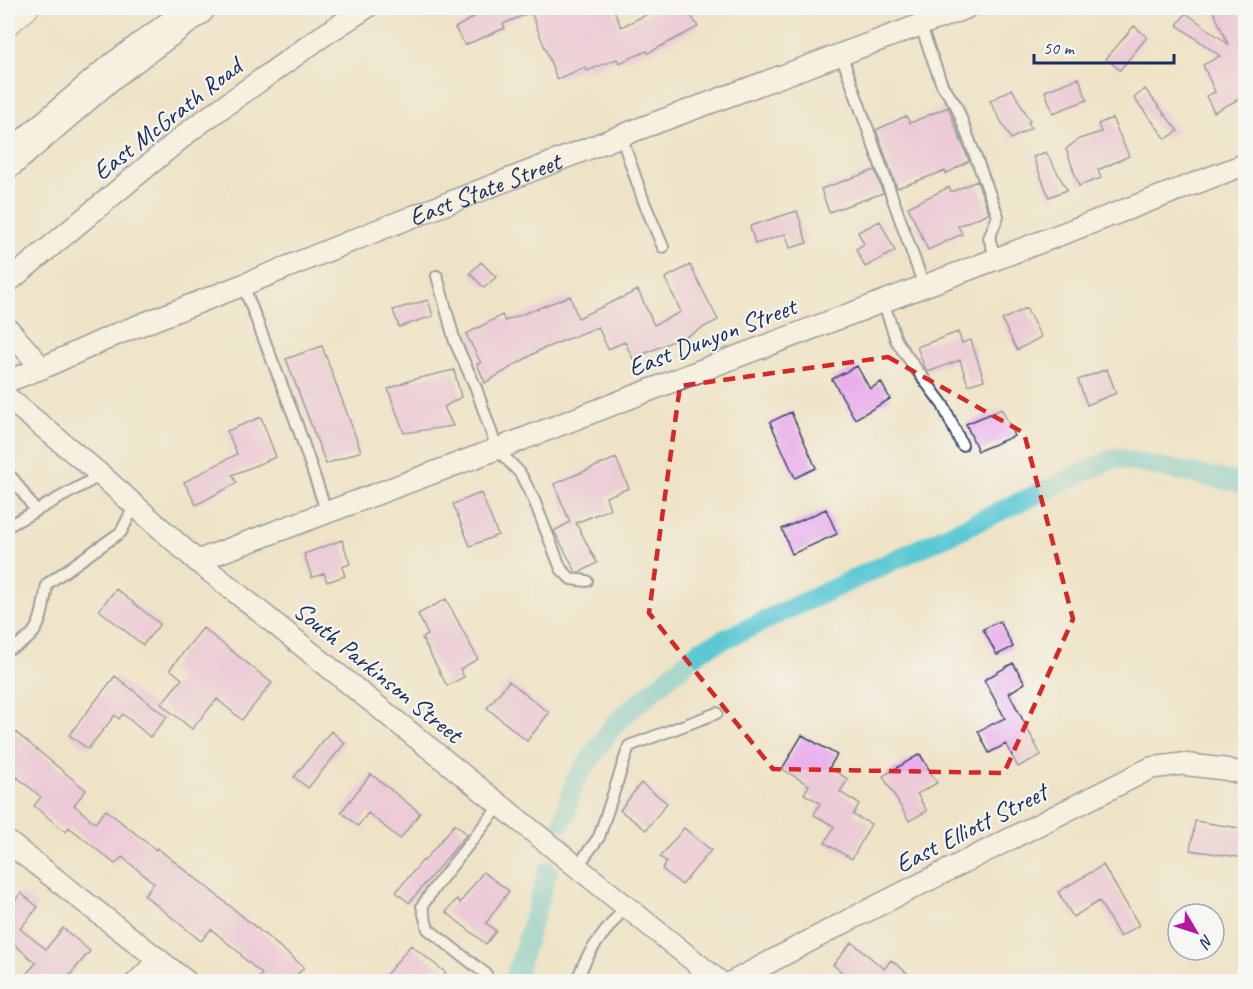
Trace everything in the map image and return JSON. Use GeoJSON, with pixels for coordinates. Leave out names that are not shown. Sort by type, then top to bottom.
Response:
{"type":"FeatureCollection","features":[{"type":"Feature","properties":{"kind":"highway"},"geometry":{"type":"LineString","coordinates":[[8,161],[110,73],[198,8]]}},
{"type":"Feature","properties":{"kind":"street"},"geometry":{"type":"LineString","coordinates":[[8,22],[25,8]]}},
{"type":"Feature","properties":{"kind":"street","name":"East McGrath Road"},"geometry":{"type":"LineString","coordinates":[[8,282],[192,129],[321,37],[366,8]]}},
{"type":"Feature","properties":{"kind":"street","name":"East State Street"},"geometry":{"type":"LineString","coordinates":[[8,381],[117,334],[376,231],[621,136],[966,8]]}},
{"type":"Feature","properties":{"kind":"street","name":"East Dunyon Street"},"geometry":{"type":"LineString","coordinates":[[197,561],[1245,164]]}},
{"type":"Feature","properties":{"kind":"street"},"geometry":{"type":"LineString","coordinates":[[8,329],[42,368]]}},
{"type":"Feature","properties":{"kind":"street","name":"South Parkinson Street"},"geometry":{"type":"LineString","coordinates":[[8,399],[101,475],[197,561],[720,981]]}},
{"type":"Feature","properties":{"kind":"street","name":"East Elliott Street"},"geometry":{"type":"LineString","coordinates":[[732,981],[1151,768],[1182,764],[1245,774]]}},
{"type":"Feature","properties":{"kind":"street"},"geometry":{"type":"LineString","coordinates":[[8,842],[187,981]]}},
{"type":"Feature","properties":{"kind":"street"},"geometry":{"type":"LineString","coordinates":[[137,981],[159,960]]}},
{"type":"Feature","properties":{"kind":"lane"},"geometry":{"type":"LineString","coordinates":[[921,24],[942,85],[956,105],[998,216],[988,238],[996,259]]}},
{"type":"Feature","properties":{"kind":"lane"},"geometry":{"type":"LineString","coordinates":[[841,54],[924,286]]}},
{"type":"Feature","properties":{"kind":"lane"},"geometry":{"type":"LineString","coordinates":[[621,136],[644,202],[663,247]]}},
{"type":"Feature","properties":{"kind":"lane"},"geometry":{"type":"LineString","coordinates":[[436,276],[455,342],[476,388],[497,449],[520,473],[561,569],[571,579],[587,581]]}},
{"type":"Feature","properties":{"kind":"lane"},"geometry":{"type":"LineString","coordinates":[[243,285],[295,419],[327,513]]}},
{"type":"Feature","properties":{"kind":"lane"},"geometry":{"type":"LineString","coordinates":[[883,301],[896,340],[943,405],[962,445]]}},
{"type":"Feature","properties":{"kind":"lane"},"geometry":{"type":"LineString","coordinates":[[8,474],[35,510]]}},
{"type":"Feature","properties":{"kind":"lane"},"geometry":{"type":"LineString","coordinates":[[8,526],[101,475]]}},
{"type":"Feature","properties":{"kind":"lane"},"geometry":{"type":"LineString","coordinates":[[8,649],[21,643],[34,632],[41,620],[47,584],[121,532],[135,505]]}},
{"type":"Feature","properties":{"kind":"lane"},"geometry":{"type":"LineString","coordinates":[[577,867],[599,837],[629,746],[717,713]]}},
{"type":"Feature","properties":{"kind":"lane"},"geometry":{"type":"LineString","coordinates":[[486,974],[428,929],[422,906],[500,805]]}},
{"type":"Feature","properties":{"kind":"lane"},"geometry":{"type":"LineString","coordinates":[[577,981],[594,944],[626,906]]}},
{"type":"Feature","properties":{"kind":"highlighted area"},"geometry":{"type":"Polygon","coordinates":[[[888,357],[1024,433],[1073,619],[1004,773],[773,769],[649,613],[680,386],[888,357]]]}},
{"type":"Feature","properties":{"kind":"building"},"geometry":{"type":"Polygon","coordinates":[[[489,8],[613,8],[621,27],[660,8],[687,8],[698,27],[648,53],[647,51],[619,63],[617,59],[587,71],[586,67],[557,79],[531,12],[503,24],[505,28],[465,45],[455,28],[489,8]]]}},
{"type":"Feature","properties":{"kind":"building"},"geometry":{"type":"Polygon","coordinates":[[[1212,8],[1245,8],[1245,96],[1214,112],[1206,96],[1215,92],[1203,65],[1220,56],[1177,25],[1186,13],[1228,44],[1212,8]]]}},
{"type":"Feature","properties":{"kind":"building"},"geometry":{"type":"Polygon","coordinates":[[[1134,26],[1147,37],[1120,70],[1106,59],[1134,26]]]}},
{"type":"Feature","properties":{"kind":"building"},"geometry":{"type":"Polygon","coordinates":[[[1079,78],[1087,100],[1053,113],[1045,91],[1079,78]]]}},
{"type":"Feature","properties":{"kind":"building"},"geometry":{"type":"Polygon","coordinates":[[[1012,89],[1030,121],[1028,122],[1031,128],[1011,139],[990,101],[1012,89]]]}},
{"type":"Feature","properties":{"kind":"building"},"geometry":{"type":"Polygon","coordinates":[[[1145,89],[1178,131],[1166,139],[1134,98],[1145,89]]]}},
{"type":"Feature","properties":{"kind":"building"},"geometry":{"type":"Polygon","coordinates":[[[948,107],[969,161],[946,174],[945,171],[897,188],[876,130],[906,116],[910,123],[948,107]]]}},
{"type":"Feature","properties":{"kind":"building"},"geometry":{"type":"Polygon","coordinates":[[[1112,118],[1129,156],[1098,170],[1101,178],[1079,186],[1066,149],[1079,139],[1101,132],[1098,124],[1112,118]]]}},
{"type":"Feature","properties":{"kind":"building"},"geometry":{"type":"Polygon","coordinates":[[[1046,152],[1067,190],[1049,197],[1033,157],[1046,152]]]}},
{"type":"Feature","properties":{"kind":"building"},"geometry":{"type":"Polygon","coordinates":[[[875,170],[883,193],[829,212],[821,189],[875,170]]]}},
{"type":"Feature","properties":{"kind":"building"},"geometry":{"type":"Polygon","coordinates":[[[977,181],[989,213],[958,226],[962,234],[928,250],[908,207],[949,187],[951,192],[977,181]]]}},
{"type":"Feature","properties":{"kind":"building"},"geometry":{"type":"Polygon","coordinates":[[[797,211],[807,243],[790,248],[786,234],[755,244],[750,226],[797,211]]]}},
{"type":"Feature","properties":{"kind":"building"},"geometry":{"type":"Polygon","coordinates":[[[880,221],[895,251],[865,267],[856,249],[864,244],[858,232],[880,221]]]}},
{"type":"Feature","properties":{"kind":"building"},"geometry":{"type":"Polygon","coordinates":[[[481,262],[496,277],[484,288],[470,273],[481,262]]]}},
{"type":"Feature","properties":{"kind":"building"},"geometry":{"type":"Polygon","coordinates":[[[690,265],[718,320],[633,359],[625,342],[608,349],[598,327],[540,350],[485,383],[477,364],[481,363],[466,334],[502,315],[505,321],[570,296],[578,318],[638,290],[654,325],[681,312],[665,278],[690,265]]]}},
{"type":"Feature","properties":{"kind":"building"},"geometry":{"type":"Polygon","coordinates":[[[428,300],[433,316],[399,327],[393,310],[428,300]]]}},
{"type":"Feature","properties":{"kind":"building"},"geometry":{"type":"Polygon","coordinates":[[[1026,308],[1041,337],[1017,350],[1002,320],[1026,308]]]}},
{"type":"Feature","properties":{"kind":"building"},"geometry":{"type":"Polygon","coordinates":[[[958,332],[962,343],[971,340],[984,380],[968,385],[960,360],[928,372],[924,366],[917,347],[958,332]]]}},
{"type":"Feature","properties":{"kind":"building"},"geometry":{"type":"Polygon","coordinates":[[[322,346],[361,451],[326,464],[286,359],[322,346]]]}},
{"type":"Feature","properties":{"kind":"building"},"geometry":{"type":"Polygon","coordinates":[[[857,366],[870,389],[881,382],[890,399],[855,419],[832,379],[857,366]]]}},
{"type":"Feature","properties":{"kind":"building"},"geometry":{"type":"Polygon","coordinates":[[[1107,369],[1116,393],[1087,405],[1078,380],[1107,369]]]}},
{"type":"Feature","properties":{"kind":"building"},"geometry":{"type":"Polygon","coordinates":[[[454,370],[461,397],[444,407],[453,426],[404,433],[388,389],[411,380],[454,370]]]}},
{"type":"Feature","properties":{"kind":"building"},"geometry":{"type":"Polygon","coordinates":[[[1002,409],[1014,436],[978,451],[966,424],[1002,409]]]}},
{"type":"Feature","properties":{"kind":"building"},"geometry":{"type":"Polygon","coordinates":[[[791,412],[816,468],[795,478],[770,422],[791,412]]]}},
{"type":"Feature","properties":{"kind":"building"},"geometry":{"type":"Polygon","coordinates":[[[261,417],[276,457],[232,475],[237,483],[196,505],[184,482],[237,454],[227,431],[261,417]]]}},
{"type":"Feature","properties":{"kind":"building"},"geometry":{"type":"Polygon","coordinates":[[[616,458],[629,488],[606,497],[610,509],[576,523],[597,563],[579,573],[576,572],[554,531],[570,522],[554,484],[616,458]]]}},
{"type":"Feature","properties":{"kind":"building"},"geometry":{"type":"Polygon","coordinates":[[[481,493],[498,535],[470,546],[453,504],[481,493]]]}},
{"type":"Feature","properties":{"kind":"building"},"geometry":{"type":"Polygon","coordinates":[[[826,509],[837,534],[792,554],[782,529],[826,509]]]}},
{"type":"Feature","properties":{"kind":"building"},"geometry":{"type":"Polygon","coordinates":[[[342,540],[350,564],[342,567],[345,576],[327,582],[324,573],[312,578],[304,554],[342,540]]]}},
{"type":"Feature","properties":{"kind":"building"},"geometry":{"type":"Polygon","coordinates":[[[116,589],[160,624],[143,645],[99,610],[116,589]]]}},
{"type":"Feature","properties":{"kind":"building"},"geometry":{"type":"Polygon","coordinates":[[[446,599],[478,659],[460,669],[464,677],[447,686],[422,638],[428,635],[418,614],[446,599]]]}},
{"type":"Feature","properties":{"kind":"building"},"geometry":{"type":"Polygon","coordinates":[[[1000,621],[1013,647],[997,655],[983,629],[1000,621]]]}},
{"type":"Feature","properties":{"kind":"building"},"geometry":{"type":"Polygon","coordinates":[[[203,628],[272,683],[242,720],[217,699],[192,729],[161,704],[182,679],[170,669],[203,628]]]}},
{"type":"Feature","properties":{"kind":"building"},"geometry":{"type":"Polygon","coordinates":[[[1013,663],[1025,683],[1009,693],[1041,755],[1018,767],[1006,744],[989,753],[978,731],[1005,718],[984,680],[1013,663]]]}},
{"type":"Feature","properties":{"kind":"building"},"geometry":{"type":"Polygon","coordinates":[[[115,676],[167,717],[150,737],[123,714],[119,719],[115,715],[88,749],[69,735],[115,676]]]}},
{"type":"Feature","properties":{"kind":"building"},"geometry":{"type":"Polygon","coordinates":[[[509,681],[549,713],[527,741],[487,708],[509,681]]]}},
{"type":"Feature","properties":{"kind":"building"},"geometry":{"type":"Polygon","coordinates":[[[8,726],[86,790],[74,805],[95,823],[106,810],[208,888],[304,967],[291,981],[256,981],[262,974],[211,929],[201,941],[144,895],[154,883],[122,857],[115,864],[69,827],[66,832],[34,806],[41,797],[17,777],[8,790],[8,726]]]}},
{"type":"Feature","properties":{"kind":"building"},"geometry":{"type":"Polygon","coordinates":[[[331,731],[345,743],[308,788],[294,777],[331,731]]]}},
{"type":"Feature","properties":{"kind":"building"},"geometry":{"type":"Polygon","coordinates":[[[802,735],[837,755],[829,768],[848,779],[840,792],[859,804],[853,815],[871,824],[852,859],[825,843],[834,826],[814,815],[820,803],[804,794],[809,785],[782,769],[802,735]]]}},
{"type":"Feature","properties":{"kind":"building"},"geometry":{"type":"Polygon","coordinates":[[[920,754],[937,783],[917,794],[927,811],[909,821],[883,776],[920,754]]]}},
{"type":"Feature","properties":{"kind":"building"},"geometry":{"type":"Polygon","coordinates":[[[371,774],[420,813],[400,839],[368,813],[358,826],[341,812],[371,774]]]}},
{"type":"Feature","properties":{"kind":"building"},"geometry":{"type":"Polygon","coordinates":[[[641,783],[667,803],[646,830],[620,810],[641,783]]]}},
{"type":"Feature","properties":{"kind":"building"},"geometry":{"type":"Polygon","coordinates":[[[1195,821],[1245,829],[1245,858],[1190,850],[1195,821]]]}},
{"type":"Feature","properties":{"kind":"building"},"geometry":{"type":"Polygon","coordinates":[[[455,824],[467,834],[409,903],[396,892],[455,824]]]}},
{"type":"Feature","properties":{"kind":"building"},"geometry":{"type":"Polygon","coordinates":[[[684,828],[711,850],[682,885],[662,869],[667,862],[660,857],[684,828]]]}},
{"type":"Feature","properties":{"kind":"building"},"geometry":{"type":"Polygon","coordinates":[[[1103,865],[1139,925],[1120,937],[1099,901],[1073,917],[1058,892],[1103,865]]]}},
{"type":"Feature","properties":{"kind":"building"},"geometry":{"type":"Polygon","coordinates":[[[483,872],[509,891],[486,923],[496,931],[486,944],[446,912],[457,899],[460,903],[483,872]]]}},
{"type":"Feature","properties":{"kind":"building"},"geometry":{"type":"Polygon","coordinates":[[[21,893],[38,907],[20,929],[46,949],[63,928],[90,951],[65,981],[20,981],[36,963],[10,941],[8,944],[8,909],[21,893]]]}},
{"type":"Feature","properties":{"kind":"building"},"geometry":{"type":"Polygon","coordinates":[[[852,942],[884,969],[891,960],[917,981],[854,981],[833,965],[852,942]]]}},
{"type":"Feature","properties":{"kind":"building"},"geometry":{"type":"Polygon","coordinates":[[[411,945],[446,973],[439,981],[381,981],[411,945]]]}},
{"type":"Feature","properties":{"kind":"waterway"},"geometry":{"type":"LineString","coordinates":[[563,821],[575,781],[616,722],[701,650],[1115,458],[1246,484]]}},
{"type":"Feature","properties":{"kind":"waterway"},"geometry":{"type":"LineString","coordinates":[[514,982],[548,871]]}}]}
